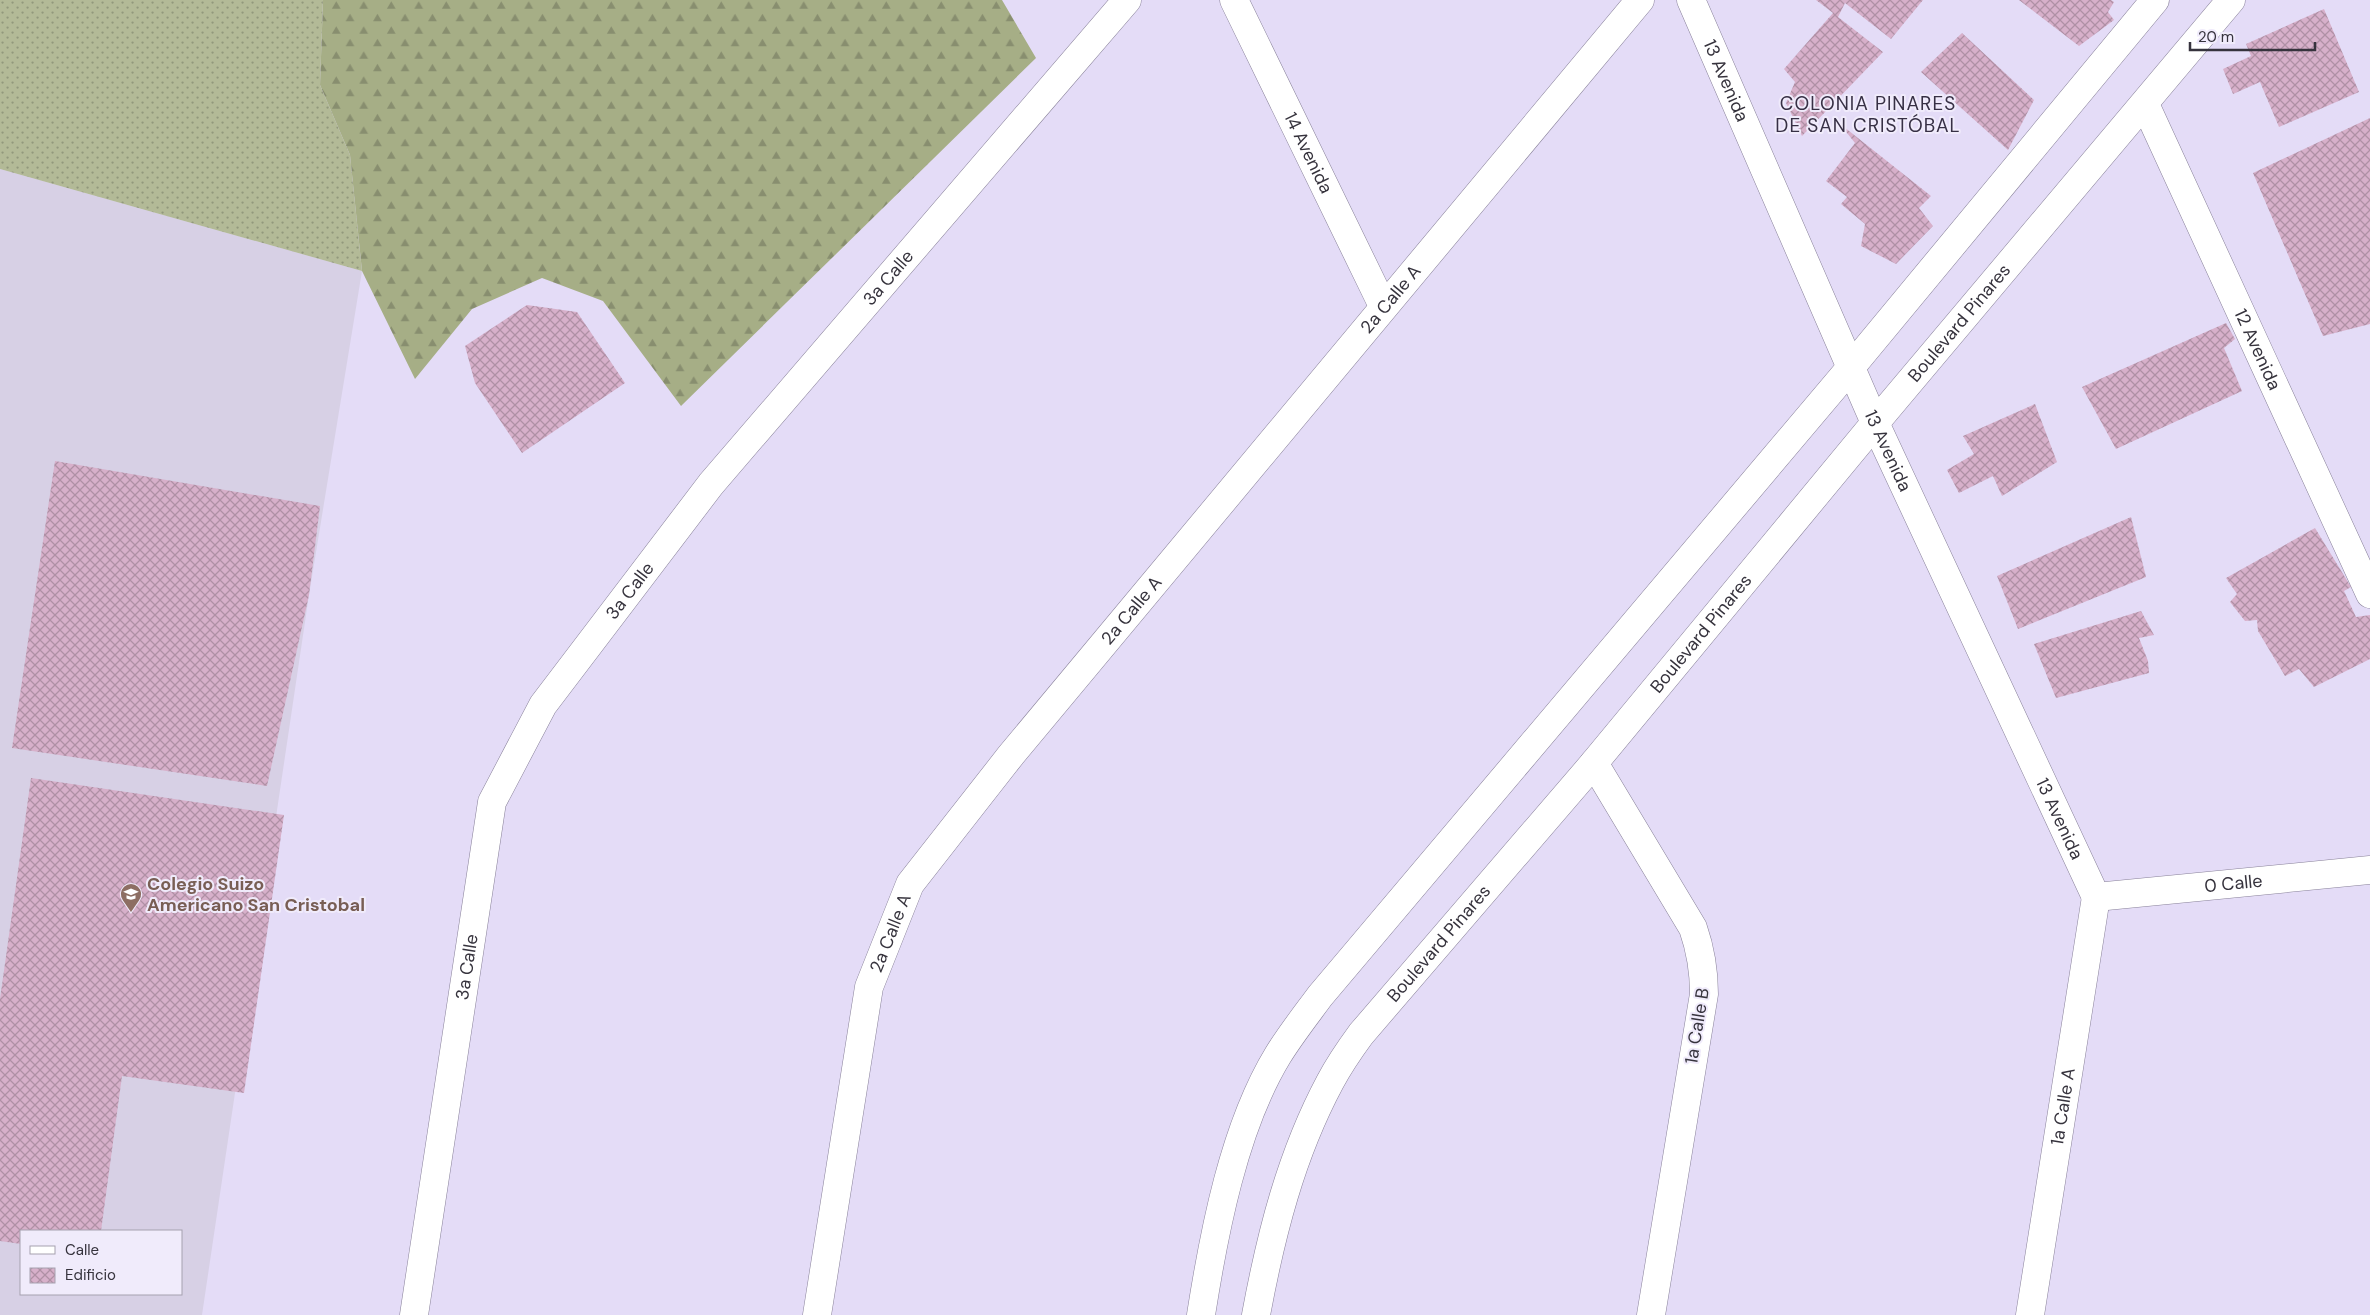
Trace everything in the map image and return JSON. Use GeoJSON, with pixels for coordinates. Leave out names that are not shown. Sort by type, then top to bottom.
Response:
{"type":"FeatureCollection","features":[{"type":"Feature","properties":{"kind":"street","name":"3a Calle"},"geometry":{"type":"LineString","coordinates":[[414,1315],[492,802],[543,705],[711,484],[1127,0]]}},
{"type":"Feature","properties":{"kind":"street","name":"14 Avenida"},"geometry":{"type":"LineString","coordinates":[[1234,0],[1383,306]]}},
{"type":"Feature","properties":{"kind":"street","name":"2a Calle A"},"geometry":{"type":"LineString","coordinates":[[817,1315],[869,987],[910,884],[1011,755],[1383,306],[1640,0]]}},
{"type":"Feature","properties":{"kind":"street","name":"13 Avenida"},"geometry":{"type":"LineString","coordinates":[[1691,0],[1852,366],[1875,423],[2096,897]]}},
{"type":"Feature","properties":{"kind":"street"},"geometry":{"type":"LineString","coordinates":[[1201,1315],[1213,1240],[1231,1172],[1253,1108],[1278,1056],[1320,996],[1852,366],[2155,0]]}},
{"type":"Feature","properties":{"kind":"street","name":"Boulevard Pinares"},"geometry":{"type":"LineString","coordinates":[[1256,1315],[1268,1248],[1286,1185],[1308,1127],[1330,1081],[1361,1034],[1594,763],[1875,423],[2231,0]]}},
{"type":"Feature","properties":{"kind":"street","name":"12 Avenida"},"geometry":{"type":"LineString","coordinates":[[2145,104],[2370,594]]}},
{"type":"Feature","properties":{"kind":"street","name":"1a Calle B"},"geometry":{"type":"LineString","coordinates":[[1594,763],[1693,928],[1701,951],[1704,972],[1704,994],[1651,1315]]}},
{"type":"Feature","properties":{"kind":"street","name":"0 Calle"},"geometry":{"type":"LineString","coordinates":[[2096,897],[2370,870]]}},
{"type":"Feature","properties":{"kind":"street","name":"1a Calle A"},"geometry":{"type":"LineString","coordinates":[[2030,1315],[2096,897]]}},
{"type":"Feature","properties":{"kind":"shaded area","name":"Colegio Suizo Americano San Cristobal"},"geometry":{"type":"Polygon","coordinates":[[[0,169],[362,271],[309,595],[202,1315],[0,1315],[0,169]]]}},
{"type":"Feature","properties":{"kind":"green space"},"geometry":{"type":"Polygon","coordinates":[[[0,0],[323,0],[320,85],[350,155],[362,271],[0,169],[0,0]]]}},
{"type":"Feature","properties":{"kind":"green space"},"geometry":{"type":"Polygon","coordinates":[[[323,0],[1002,0],[1036,58],[681,406],[603,301],[542,278],[472,309],[415,379],[362,271],[350,155],[320,85],[323,0]]]}},
{"type":"Feature","properties":{"kind":"building"},"geometry":{"type":"Polygon","coordinates":[[[1816,0],[1923,0],[1891,39],[1845,3],[1838,17],[1883,52],[1802,136],[1786,103],[1795,82],[1784,69],[1833,13],[1816,0]]]}},
{"type":"Feature","properties":{"kind":"building"},"geometry":{"type":"Polygon","coordinates":[[[2019,0],[2111,0],[2114,2],[2108,12],[2114,20],[2079,46],[2019,0]]]}},
{"type":"Feature","properties":{"kind":"building"},"geometry":{"type":"Polygon","coordinates":[[[2324,9],[2359,92],[2279,127],[2260,82],[2233,94],[2223,69],[2251,56],[2246,44],[2324,9]]]}},
{"type":"Feature","properties":{"kind":"building"},"geometry":{"type":"Polygon","coordinates":[[[1962,33],[2034,100],[2008,150],[1921,72],[1962,33]]]}},
{"type":"Feature","properties":{"kind":"building"},"geometry":{"type":"Polygon","coordinates":[[[2370,118],[2370,324],[2323,336],[2253,173],[2370,118]]]}},
{"type":"Feature","properties":{"kind":"building"},"geometry":{"type":"Polygon","coordinates":[[[1839,123],[1931,196],[1919,208],[1933,226],[1896,264],[1861,246],[1865,224],[1841,204],[1847,197],[1826,181],[1855,143],[1839,123]]]}},
{"type":"Feature","properties":{"kind":"building"},"geometry":{"type":"Polygon","coordinates":[[[527,305],[577,312],[625,383],[522,453],[475,383],[465,346],[527,305]]]}},
{"type":"Feature","properties":{"kind":"building"},"geometry":{"type":"Polygon","coordinates":[[[2226,323],[2235,339],[2224,348],[2242,391],[2116,449],[2082,387],[2226,323]]]}},
{"type":"Feature","properties":{"kind":"building"},"geometry":{"type":"Polygon","coordinates":[[[2035,404],[2057,462],[2002,496],[1993,476],[1959,493],[1947,470],[1974,454],[1963,436],[2035,404]]]}},
{"type":"Feature","properties":{"kind":"building"},"geometry":{"type":"Polygon","coordinates":[[[55,461],[320,506],[309,595],[267,786],[12,748],[55,461]]]}},
{"type":"Feature","properties":{"kind":"building"},"geometry":{"type":"Polygon","coordinates":[[[2131,517],[2146,577],[2018,629],[1997,576],[2131,517]]]}},
{"type":"Feature","properties":{"kind":"building"},"geometry":{"type":"Polygon","coordinates":[[[2315,528],[2351,587],[2344,591],[2356,617],[2370,615],[2370,659],[2314,687],[2299,669],[2285,676],[2258,631],[2257,620],[2245,621],[2230,602],[2237,594],[2226,578],[2315,528]]]}},
{"type":"Feature","properties":{"kind":"building"},"geometry":{"type":"Polygon","coordinates":[[[2141,611],[2154,635],[2139,638],[2148,661],[2149,673],[2056,698],[2034,644],[2141,611]]]}},
{"type":"Feature","properties":{"kind":"building"},"geometry":{"type":"Polygon","coordinates":[[[31,778],[284,815],[244,1093],[122,1076],[101,1230],[20,1230],[20,1244],[0,1241],[0,999],[31,778]]]}},
{"type":"Feature","properties":{"kind":"place","name":"Colegio Suizo Americano San Cristobal"},"geometry":{"type":"Point","coordinates":[131,913]}},
{"type":"Feature","properties":{"kind":"district","name":"COLONIA PINARES DE SAN CRISTÓBAL"},"geometry":{"type":"Point","coordinates":[1868,114]}}]}
